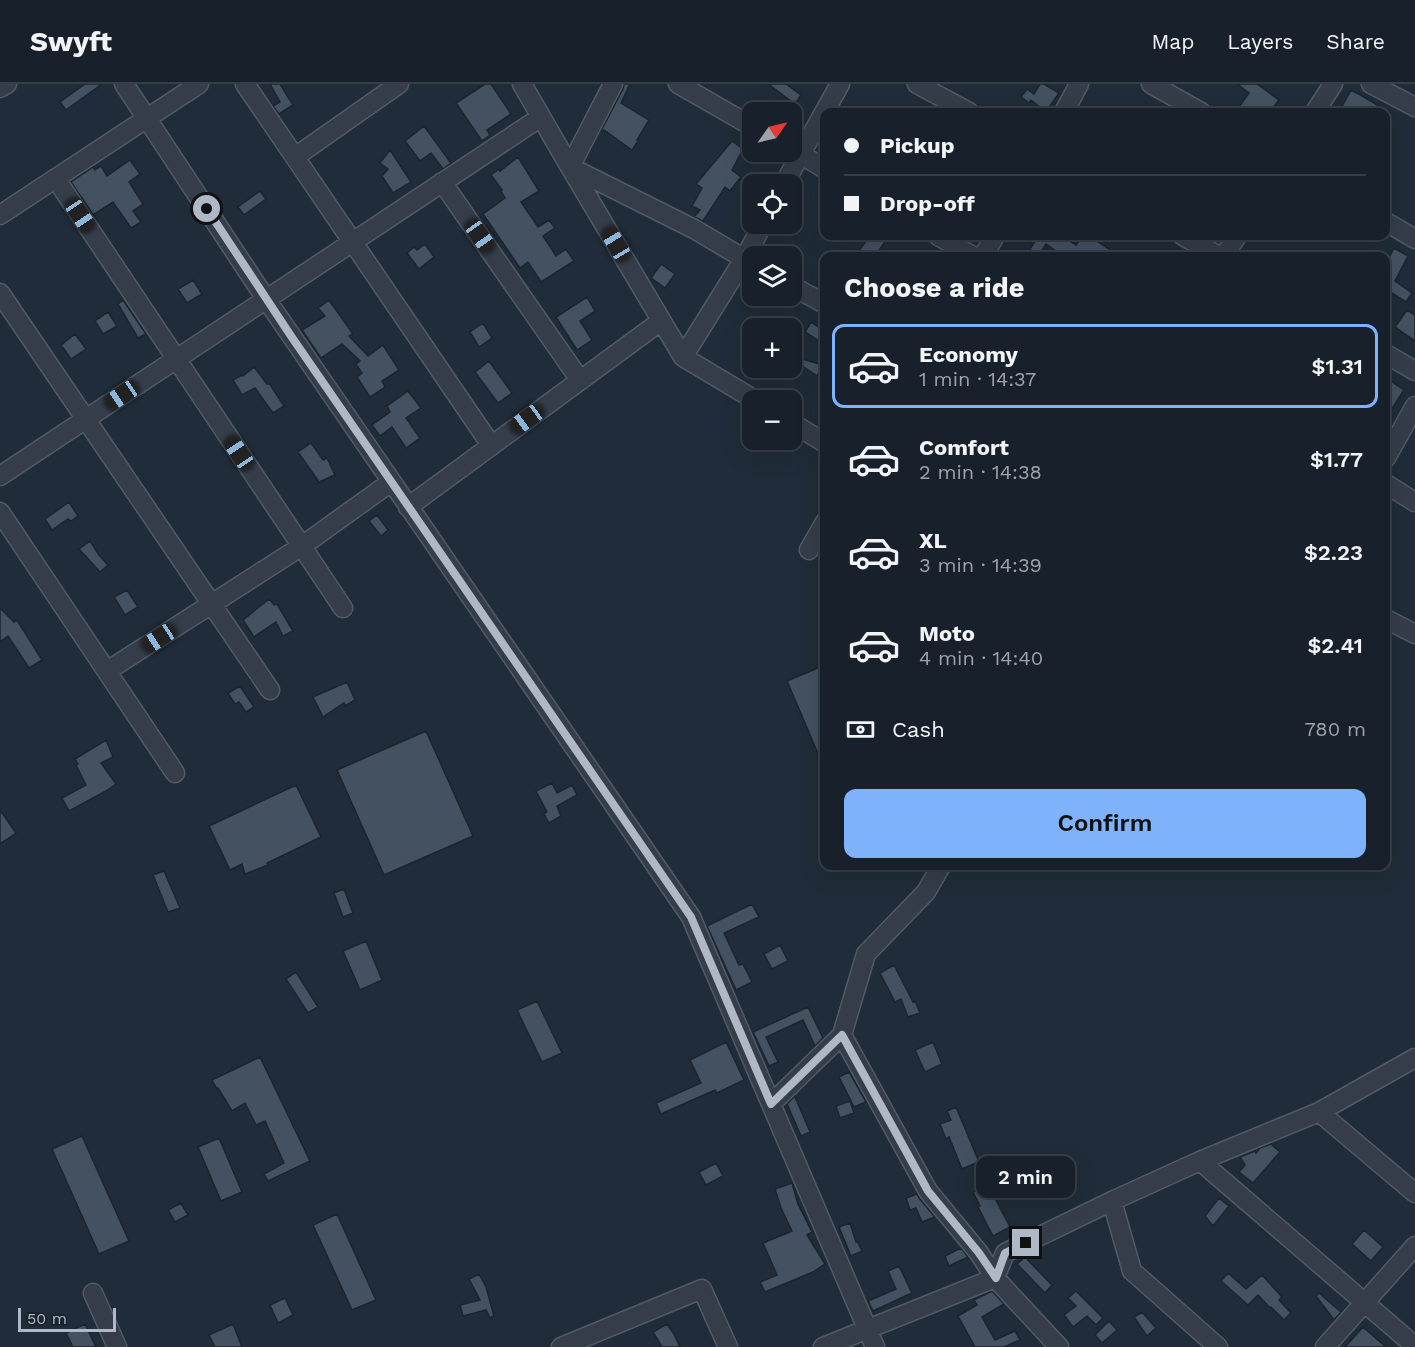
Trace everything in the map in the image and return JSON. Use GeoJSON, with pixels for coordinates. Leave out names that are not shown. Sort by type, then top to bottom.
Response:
{"type":"FeatureCollection","features":[{"type":"Feature","properties":{"kind":"street"},"geometry":{"type":"LineString","coordinates":[[0,88],[7,84]]}},
{"type":"Feature","properties":{"kind":"street"},"geometry":{"type":"LineString","coordinates":[[124,84],[266,299],[691,917],[875,1347]]}},
{"type":"Feature","properties":{"kind":"street"},"geometry":{"type":"LineString","coordinates":[[0,215],[199,84]]}},
{"type":"Feature","properties":{"kind":"street"},"geometry":{"type":"LineString","coordinates":[[245,84],[491,445]]}},
{"type":"Feature","properties":{"kind":"street"},"geometry":{"type":"LineString","coordinates":[[522,84],[683,357],[742,392]]}},
{"type":"Feature","properties":{"kind":"street"},"geometry":{"type":"LineString","coordinates":[[570,167],[613,84]]}},
{"type":"Feature","properties":{"kind":"street"},"geometry":{"type":"LineString","coordinates":[[678,84],[742,121]]}},
{"type":"Feature","properties":{"kind":"street"},"geometry":{"type":"LineString","coordinates":[[824,108],[840,84]]}},
{"type":"Feature","properties":{"kind":"street"},"geometry":{"type":"LineString","coordinates":[[917,84],[962,108]]}},
{"type":"Feature","properties":{"kind":"street"},"geometry":{"type":"LineString","coordinates":[[1066,108],[1079,84]]}},
{"type":"Feature","properties":{"kind":"street"},"geometry":{"type":"LineString","coordinates":[[1151,84],[1194,108]]}},
{"type":"Feature","properties":{"kind":"street"},"geometry":{"type":"LineString","coordinates":[[1318,108],[1333,84]]}},
{"type":"Feature","properties":{"kind":"street"},"geometry":{"type":"LineString","coordinates":[[1371,84],[1415,107]]}},
{"type":"Feature","properties":{"kind":"street"},"geometry":{"type":"LineString","coordinates":[[295,157],[395,85]]}},
{"type":"Feature","properties":{"kind":"street"},"geometry":{"type":"LineString","coordinates":[[802,143],[820,115]]}},
{"type":"Feature","properties":{"kind":"street"},"geometry":{"type":"LineString","coordinates":[[0,476],[541,117]]}},
{"type":"Feature","properties":{"kind":"street"},"geometry":{"type":"LineString","coordinates":[[802,156],[820,166]]}},
{"type":"Feature","properties":{"kind":"street"},"geometry":{"type":"LineString","coordinates":[[570,167],[694,229],[742,257]]}},
{"type":"Feature","properties":{"kind":"street"},"geometry":{"type":"LineString","coordinates":[[56,179],[343,608]]}},
{"type":"Feature","properties":{"kind":"street"},"geometry":{"type":"LineString","coordinates":[[442,182],[580,380]]}},
{"type":"Feature","properties":{"kind":"street"},"geometry":{"type":"LineString","coordinates":[[1390,224],[1415,239]]}},
{"type":"Feature","properties":{"kind":"street"},"geometry":{"type":"LineString","coordinates":[[945,240],[966,252]]}},
{"type":"Feature","properties":{"kind":"street"},"geometry":{"type":"LineString","coordinates":[[1190,240],[1213,252]]}},
{"type":"Feature","properties":{"kind":"street"},"geometry":{"type":"LineString","coordinates":[[683,357],[742,271]]}},
{"type":"Feature","properties":{"kind":"street"},"geometry":{"type":"LineString","coordinates":[[802,291],[820,301]]}},
{"type":"Feature","properties":{"kind":"street"},"geometry":{"type":"LineString","coordinates":[[0,293],[270,690]]}},
{"type":"Feature","properties":{"kind":"street"},"geometry":{"type":"LineString","coordinates":[[408,507],[661,321]]}},
{"type":"Feature","properties":{"kind":"street"},"geometry":{"type":"LineString","coordinates":[[1390,356],[1415,371]]}},
{"type":"Feature","properties":{"kind":"street"},"geometry":{"type":"LineString","coordinates":[[1390,451],[1415,406]]}},
{"type":"Feature","properties":{"kind":"street"},"geometry":{"type":"LineString","coordinates":[[802,429],[820,440]]}},
{"type":"Feature","properties":{"kind":"street"},"geometry":{"type":"LineString","coordinates":[[106,671],[302,546],[391,482]]}},
{"type":"Feature","properties":{"kind":"street"},"geometry":{"type":"LineString","coordinates":[[1390,486],[1415,502]]}},
{"type":"Feature","properties":{"kind":"street"},"geometry":{"type":"LineString","coordinates":[[0,512],[175,773]]}},
{"type":"Feature","properties":{"kind":"street"},"geometry":{"type":"LineString","coordinates":[[809,549],[820,530]]}},
{"type":"Feature","properties":{"kind":"street"},"geometry":{"type":"LineString","coordinates":[[1390,621],[1415,634]]}},
{"type":"Feature","properties":{"kind":"street"},"geometry":{"type":"LineString","coordinates":[[771,1104],[842,1035],[866,954],[926,892],[939,870]]}},
{"type":"Feature","properties":{"kind":"street"},"geometry":{"type":"LineString","coordinates":[[842,1035],[928,1191],[979,1253],[996,1278],[1059,1347]]}},
{"type":"Feature","properties":{"kind":"street"},"geometry":{"type":"LineString","coordinates":[[823,1347],[996,1278],[1005,1253],[1200,1161],[1319,1112],[1415,1058]]}},
{"type":"Feature","properties":{"kind":"street"},"geometry":{"type":"LineString","coordinates":[[1319,1112],[1415,1193]]}},
{"type":"Feature","properties":{"kind":"street"},"geometry":{"type":"LineString","coordinates":[[1200,1161],[1415,1346]]}},
{"type":"Feature","properties":{"kind":"street"},"geometry":{"type":"LineString","coordinates":[[1112,1201],[1132,1271],[1218,1347]]}},
{"type":"Feature","properties":{"kind":"street"},"geometry":{"type":"LineString","coordinates":[[1325,1347],[1415,1246]]}},
{"type":"Feature","properties":{"kind":"street"},"geometry":{"type":"LineString","coordinates":[[565,1346],[702,1289],[728,1347]]}},
{"type":"Feature","properties":{"kind":"street"},"geometry":{"type":"LineString","coordinates":[[93,1293],[117,1347]]}},
{"type":"Feature","properties":{"kind":"building"},"geometry":{"type":"Polygon","coordinates":[[[85,84],[102,84],[66,110],[60,102],[85,84]]]}},
{"type":"Feature","properties":{"kind":"building"},"geometry":{"type":"Polygon","coordinates":[[[270,84],[280,84],[293,105],[279,114],[273,106],[280,102],[270,84]]]}},
{"type":"Feature","properties":{"kind":"building"},"geometry":{"type":"Polygon","coordinates":[[[485,84],[491,84],[511,114],[487,130],[490,135],[482,141],[456,103],[485,84]]]}},
{"type":"Feature","properties":{"kind":"building"},"geometry":{"type":"Polygon","coordinates":[[[624,84],[630,84],[621,103],[649,120],[632,150],[604,130],[601,131],[624,84]]]}},
{"type":"Feature","properties":{"kind":"building"},"geometry":{"type":"Polygon","coordinates":[[[768,84],[786,84],[801,95],[796,102],[792,102],[768,84]]]}},
{"type":"Feature","properties":{"kind":"building"},"geometry":{"type":"Polygon","coordinates":[[[1040,84],[1059,93],[1049,108],[1041,108],[1031,100],[1029,103],[1021,97],[1027,89],[1034,94],[1040,84]]]}},
{"type":"Feature","properties":{"kind":"building"},"geometry":{"type":"Polygon","coordinates":[[[1237,84],[1257,84],[1279,100],[1273,108],[1240,108],[1249,93],[1237,84]]]}},
{"type":"Feature","properties":{"kind":"building"},"geometry":{"type":"Polygon","coordinates":[[[1351,90],[1382,108],[1341,108],[1351,90]]]}},
{"type":"Feature","properties":{"kind":"building"},"geometry":{"type":"Polygon","coordinates":[[[424,126],[451,163],[443,169],[431,153],[420,161],[405,141],[424,126]]]}},
{"type":"Feature","properties":{"kind":"building"},"geometry":{"type":"Polygon","coordinates":[[[732,141],[742,148],[732,170],[741,177],[730,191],[725,187],[703,221],[694,217],[700,210],[692,206],[702,188],[696,184],[732,141]]]}},
{"type":"Feature","properties":{"kind":"building"},"geometry":{"type":"Polygon","coordinates":[[[390,150],[411,182],[393,193],[382,176],[388,169],[380,163],[390,150]]]}},
{"type":"Feature","properties":{"kind":"building"},"geometry":{"type":"Polygon","coordinates":[[[518,157],[539,191],[521,202],[538,227],[549,220],[555,228],[543,236],[556,256],[566,249],[574,261],[541,282],[528,262],[520,268],[483,214],[505,198],[491,175],[518,157]]]}},
{"type":"Feature","properties":{"kind":"building"},"geometry":{"type":"Polygon","coordinates":[[[130,160],[140,174],[129,182],[143,204],[133,211],[141,222],[131,228],[113,202],[93,215],[71,182],[93,167],[95,170],[101,166],[107,176],[130,160]]]}},
{"type":"Feature","properties":{"kind":"building"},"geometry":{"type":"Polygon","coordinates":[[[260,191],[266,199],[244,215],[238,207],[260,191]]]}},
{"type":"Feature","properties":{"kind":"building"},"geometry":{"type":"Polygon","coordinates":[[[867,240],[886,240],[878,252],[858,252],[867,240]]]}},
{"type":"Feature","properties":{"kind":"building"},"geometry":{"type":"Polygon","coordinates":[[[1036,240],[1068,240],[1076,245],[1079,240],[1098,240],[1113,252],[1057,252],[1046,244],[1041,252],[1034,252],[1030,249],[1036,240]]]}},
{"type":"Feature","properties":{"kind":"building"},"geometry":{"type":"Polygon","coordinates":[[[425,244],[434,257],[419,269],[407,253],[414,247],[417,250],[425,244]]]}},
{"type":"Feature","properties":{"kind":"building"},"geometry":{"type":"Polygon","coordinates":[[[1394,248],[1408,256],[1395,281],[1412,293],[1406,302],[1390,292],[1390,256],[1394,248]]]}},
{"type":"Feature","properties":{"kind":"building"},"geometry":{"type":"Polygon","coordinates":[[[661,264],[675,274],[665,288],[651,278],[661,264]]]}},
{"type":"Feature","properties":{"kind":"building"},"geometry":{"type":"Polygon","coordinates":[[[193,280],[202,294],[187,303],[178,289],[193,280]]]}},
{"type":"Feature","properties":{"kind":"building"},"geometry":{"type":"Polygon","coordinates":[[[587,297],[595,311],[580,321],[592,340],[577,350],[556,317],[587,297]]]}},
{"type":"Feature","properties":{"kind":"building"},"geometry":{"type":"Polygon","coordinates":[[[123,300],[146,334],[138,338],[118,304],[123,300]]]}},
{"type":"Feature","properties":{"kind":"building"},"geometry":{"type":"Polygon","coordinates":[[[329,300],[353,334],[349,336],[368,356],[383,345],[399,370],[382,381],[385,387],[370,397],[357,377],[362,373],[356,364],[360,361],[342,344],[321,358],[302,330],[325,316],[318,308],[329,300]]]}},
{"type":"Feature","properties":{"kind":"building"},"geometry":{"type":"Polygon","coordinates":[[[1407,310],[1415,315],[1415,341],[1395,327],[1407,310]]]}},
{"type":"Feature","properties":{"kind":"building"},"geometry":{"type":"Polygon","coordinates":[[[108,312],[117,326],[103,334],[95,321],[108,312]]]}},
{"type":"Feature","properties":{"kind":"building"},"geometry":{"type":"Polygon","coordinates":[[[811,322],[820,328],[820,339],[819,341],[805,332],[811,322]]]}},
{"type":"Feature","properties":{"kind":"building"},"geometry":{"type":"Polygon","coordinates":[[[483,323],[492,338],[479,347],[470,332],[483,323]]]}},
{"type":"Feature","properties":{"kind":"building"},"geometry":{"type":"Polygon","coordinates":[[[75,334],[86,349],[71,359],[61,345],[75,334]]]}},
{"type":"Feature","properties":{"kind":"building"},"geometry":{"type":"Polygon","coordinates":[[[802,359],[820,364],[817,376],[802,366],[802,359]]]}},
{"type":"Feature","properties":{"kind":"building"},"geometry":{"type":"Polygon","coordinates":[[[489,361],[512,393],[498,403],[475,372],[489,361]]]}},
{"type":"Feature","properties":{"kind":"building"},"geometry":{"type":"Polygon","coordinates":[[[254,367],[267,384],[269,383],[284,406],[273,413],[255,388],[242,395],[233,380],[243,376],[254,367]]]}},
{"type":"Feature","properties":{"kind":"building"},"geometry":{"type":"Polygon","coordinates":[[[1390,381],[1404,390],[1390,412],[1390,381]]]}},
{"type":"Feature","properties":{"kind":"building"},"geometry":{"type":"Polygon","coordinates":[[[408,391],[421,408],[406,418],[420,438],[406,448],[392,427],[380,436],[372,425],[390,412],[387,406],[408,391]]]}},
{"type":"Feature","properties":{"kind":"building"},"geometry":{"type":"Polygon","coordinates":[[[311,443],[323,460],[327,458],[335,475],[319,482],[298,452],[311,443]]]}},
{"type":"Feature","properties":{"kind":"building"},"geometry":{"type":"Polygon","coordinates":[[[69,502],[78,516],[71,521],[68,519],[52,530],[45,519],[69,502]]]}},
{"type":"Feature","properties":{"kind":"building"},"geometry":{"type":"Polygon","coordinates":[[[377,515],[388,530],[381,536],[369,521],[377,515]]]}},
{"type":"Feature","properties":{"kind":"building"},"geometry":{"type":"Polygon","coordinates":[[[90,541],[108,565],[100,572],[79,549],[90,541]]]}},
{"type":"Feature","properties":{"kind":"building"},"geometry":{"type":"Polygon","coordinates":[[[127,590],[138,607],[125,615],[114,597],[127,590]]]}},
{"type":"Feature","properties":{"kind":"building"},"geometry":{"type":"Polygon","coordinates":[[[269,599],[274,605],[277,604],[293,631],[283,636],[276,622],[254,637],[243,620],[269,599]]]}},
{"type":"Feature","properties":{"kind":"building"},"geometry":{"type":"Polygon","coordinates":[[[0,608],[14,622],[17,620],[42,660],[29,668],[8,636],[0,642],[0,608]]]}},
{"type":"Feature","properties":{"kind":"building"},"geometry":{"type":"Polygon","coordinates":[[[820,667],[820,758],[787,681],[820,667]]]}},
{"type":"Feature","properties":{"kind":"building"},"geometry":{"type":"Polygon","coordinates":[[[347,682],[355,700],[345,706],[344,703],[323,717],[313,697],[347,682]]]}},
{"type":"Feature","properties":{"kind":"building"},"geometry":{"type":"Polygon","coordinates":[[[240,686],[254,707],[246,712],[239,702],[235,704],[228,693],[240,686]]]}},
{"type":"Feature","properties":{"kind":"building"},"geometry":{"type":"Polygon","coordinates":[[[426,731],[473,836],[384,875],[337,770],[426,731]]]}},
{"type":"Feature","properties":{"kind":"building"},"geometry":{"type":"Polygon","coordinates":[[[106,740],[113,757],[101,763],[116,784],[69,811],[62,798],[86,785],[75,759],[106,740]]]}},
{"type":"Feature","properties":{"kind":"building"},"geometry":{"type":"Polygon","coordinates":[[[552,783],[557,793],[572,785],[577,795],[557,806],[561,816],[549,823],[544,814],[547,812],[536,791],[552,783]]]}},
{"type":"Feature","properties":{"kind":"building"},"geometry":{"type":"Polygon","coordinates":[[[296,785],[321,837],[267,863],[268,865],[245,874],[242,864],[230,870],[209,826],[296,785]]]}},
{"type":"Feature","properties":{"kind":"building"},"geometry":{"type":"Polygon","coordinates":[[[0,810],[16,833],[0,844],[0,810]]]}},
{"type":"Feature","properties":{"kind":"building"},"geometry":{"type":"Polygon","coordinates":[[[164,871],[180,908],[168,912],[153,875],[164,871]]]}},
{"type":"Feature","properties":{"kind":"building"},"geometry":{"type":"Polygon","coordinates":[[[344,889],[353,913],[343,917],[334,893],[344,889]]]}},
{"type":"Feature","properties":{"kind":"building"},"geometry":{"type":"Polygon","coordinates":[[[752,904],[759,917],[724,933],[739,965],[743,964],[752,982],[736,990],[707,926],[752,904]]]}},
{"type":"Feature","properties":{"kind":"building"},"geometry":{"type":"Polygon","coordinates":[[[366,941],[382,980],[360,990],[343,951],[366,941]]]}},
{"type":"Feature","properties":{"kind":"building"},"geometry":{"type":"Polygon","coordinates":[[[780,945],[788,961],[772,969],[764,954],[780,945]]]}},
{"type":"Feature","properties":{"kind":"building"},"geometry":{"type":"Polygon","coordinates":[[[894,965],[920,1013],[908,1017],[901,999],[895,1002],[880,973],[894,965]]]}},
{"type":"Feature","properties":{"kind":"building"},"geometry":{"type":"Polygon","coordinates":[[[296,972],[318,1007],[308,1013],[286,979],[296,972]]]}},
{"type":"Feature","properties":{"kind":"building"},"geometry":{"type":"Polygon","coordinates":[[[537,1001],[562,1053],[542,1062],[517,1010],[537,1001]]]}},
{"type":"Feature","properties":{"kind":"building"},"geometry":{"type":"Polygon","coordinates":[[[808,1007],[823,1038],[815,1046],[803,1020],[766,1037],[778,1062],[769,1066],[753,1032],[808,1007]]]}},
{"type":"Feature","properties":{"kind":"building"},"geometry":{"type":"Polygon","coordinates":[[[726,1042],[744,1080],[661,1114],[656,1103],[701,1083],[690,1060],[726,1042]]]}},
{"type":"Feature","properties":{"kind":"building"},"geometry":{"type":"Polygon","coordinates":[[[933,1042],[942,1064],[925,1072],[915,1050],[933,1042]]]}},
{"type":"Feature","properties":{"kind":"building"},"geometry":{"type":"Polygon","coordinates":[[[260,1057],[310,1161],[268,1181],[264,1174],[284,1163],[265,1121],[256,1125],[245,1103],[232,1111],[212,1080],[260,1057]]]}},
{"type":"Feature","properties":{"kind":"building"},"geometry":{"type":"Polygon","coordinates":[[[849,1072],[866,1102],[854,1107],[839,1077],[849,1072]]]}},
{"type":"Feature","properties":{"kind":"building"},"geometry":{"type":"Polygon","coordinates":[[[794,1097],[810,1132],[801,1136],[787,1104],[794,1097]]]}},
{"type":"Feature","properties":{"kind":"building"},"geometry":{"type":"Polygon","coordinates":[[[850,1101],[854,1113],[840,1118],[836,1106],[850,1101]]]}},
{"type":"Feature","properties":{"kind":"building"},"geometry":{"type":"Polygon","coordinates":[[[956,1107],[979,1162],[962,1169],[949,1137],[946,1139],[940,1124],[951,1120],[947,1111],[956,1107]]]}},
{"type":"Feature","properties":{"kind":"building"},"geometry":{"type":"Polygon","coordinates":[[[82,1136],[129,1241],[99,1254],[52,1149],[82,1136]]]}},
{"type":"Feature","properties":{"kind":"building"},"geometry":{"type":"Polygon","coordinates":[[[219,1138],[242,1192],[221,1201],[198,1147],[219,1138]]]}},
{"type":"Feature","properties":{"kind":"building"},"geometry":{"type":"Polygon","coordinates":[[[1271,1144],[1280,1152],[1253,1183],[1239,1172],[1245,1165],[1240,1157],[1255,1151],[1256,1153],[1260,1148],[1271,1144]]]}},
{"type":"Feature","properties":{"kind":"building"},"geometry":{"type":"Polygon","coordinates":[[[716,1163],[723,1176],[706,1185],[699,1172],[716,1163]]]}},
{"type":"Feature","properties":{"kind":"building"},"geometry":{"type":"Polygon","coordinates":[[[792,1183],[798,1204],[812,1232],[807,1235],[825,1264],[813,1272],[765,1292],[760,1282],[777,1275],[763,1243],[792,1231],[775,1189],[792,1183]]]}},
{"type":"Feature","properties":{"kind":"building"},"geometry":{"type":"Polygon","coordinates":[[[988,1185],[1010,1227],[993,1236],[973,1192],[988,1185]]]}},
{"type":"Feature","properties":{"kind":"building"},"geometry":{"type":"Polygon","coordinates":[[[917,1194],[935,1217],[922,1222],[916,1208],[910,1210],[906,1198],[917,1194]]]}},
{"type":"Feature","properties":{"kind":"building"},"geometry":{"type":"Polygon","coordinates":[[[1219,1198],[1229,1206],[1213,1226],[1205,1216],[1219,1198]]]}},
{"type":"Feature","properties":{"kind":"building"},"geometry":{"type":"Polygon","coordinates":[[[181,1203],[188,1215],[175,1222],[168,1210],[181,1203]]]}},
{"type":"Feature","properties":{"kind":"building"},"geometry":{"type":"Polygon","coordinates":[[[337,1214],[376,1300],[352,1310],[313,1225],[337,1214]]]}},
{"type":"Feature","properties":{"kind":"building"},"geometry":{"type":"Polygon","coordinates":[[[850,1223],[856,1242],[862,1251],[851,1256],[839,1227],[850,1223]]]}},
{"type":"Feature","properties":{"kind":"building"},"geometry":{"type":"Polygon","coordinates":[[[1364,1230],[1383,1247],[1371,1261],[1352,1244],[1364,1230]]]}},
{"type":"Feature","properties":{"kind":"building"},"geometry":{"type":"Polygon","coordinates":[[[961,1248],[968,1257],[949,1266],[945,1256],[961,1248]]]}},
{"type":"Feature","properties":{"kind":"building"},"geometry":{"type":"Polygon","coordinates":[[[1025,1257],[1052,1285],[1045,1293],[1017,1264],[1025,1257]]]}},
{"type":"Feature","properties":{"kind":"building"},"geometry":{"type":"Polygon","coordinates":[[[899,1266],[912,1293],[873,1311],[868,1301],[896,1289],[888,1271],[899,1266]]]}},
{"type":"Feature","properties":{"kind":"building"},"geometry":{"type":"Polygon","coordinates":[[[1228,1273],[1246,1289],[1262,1275],[1282,1297],[1279,1300],[1291,1313],[1284,1320],[1258,1295],[1248,1305],[1221,1281],[1228,1273]]]}},
{"type":"Feature","properties":{"kind":"building"},"geometry":{"type":"Polygon","coordinates":[[[479,1274],[486,1287],[494,1316],[490,1318],[486,1310],[463,1316],[460,1305],[480,1300],[469,1279],[479,1274]]]}},
{"type":"Feature","properties":{"kind":"building"},"geometry":{"type":"Polygon","coordinates":[[[992,1291],[1004,1304],[982,1317],[995,1340],[1015,1331],[1020,1340],[1004,1347],[975,1347],[958,1316],[977,1305],[974,1300],[992,1291]]]}},
{"type":"Feature","properties":{"kind":"building"},"geometry":{"type":"Polygon","coordinates":[[[1076,1291],[1103,1318],[1096,1325],[1087,1316],[1073,1327],[1064,1315],[1076,1306],[1068,1298],[1076,1291]]]}},
{"type":"Feature","properties":{"kind":"building"},"geometry":{"type":"Polygon","coordinates":[[[1319,1293],[1341,1312],[1334,1320],[1316,1296],[1319,1293]]]}},
{"type":"Feature","properties":{"kind":"building"},"geometry":{"type":"Polygon","coordinates":[[[285,1298],[293,1315],[278,1323],[270,1305],[285,1298]]]}},
{"type":"Feature","properties":{"kind":"building"},"geometry":{"type":"Polygon","coordinates":[[[1142,1312],[1156,1328],[1147,1336],[1134,1317],[1142,1312]]]}},
{"type":"Feature","properties":{"kind":"building"},"geometry":{"type":"Polygon","coordinates":[[[1109,1321],[1117,1330],[1102,1343],[1095,1335],[1109,1321]]]}},
{"type":"Feature","properties":{"kind":"building"},"geometry":{"type":"Polygon","coordinates":[[[85,1324],[96,1347],[73,1347],[66,1333],[85,1324]]]}},
{"type":"Feature","properties":{"kind":"building"},"geometry":{"type":"Polygon","coordinates":[[[233,1324],[242,1347],[215,1347],[209,1335],[233,1324]]]}},
{"type":"Feature","properties":{"kind":"building"},"geometry":{"type":"Polygon","coordinates":[[[667,1324],[680,1347],[662,1347],[653,1332],[667,1324]]]}},
{"type":"Feature","properties":{"kind":"building"},"geometry":{"type":"Polygon","coordinates":[[[1363,1327],[1386,1347],[1345,1347],[1363,1327]]]}},
{"type":"Feature","properties":{"kind":"route"},"geometry":{"type":"LineString","coordinates":[[207,209],[291,336],[691,917],[771,1104],[842,1035],[928,1191],[979,1253],[996,1278],[1005,1253],[1026,1243]]}}]}
